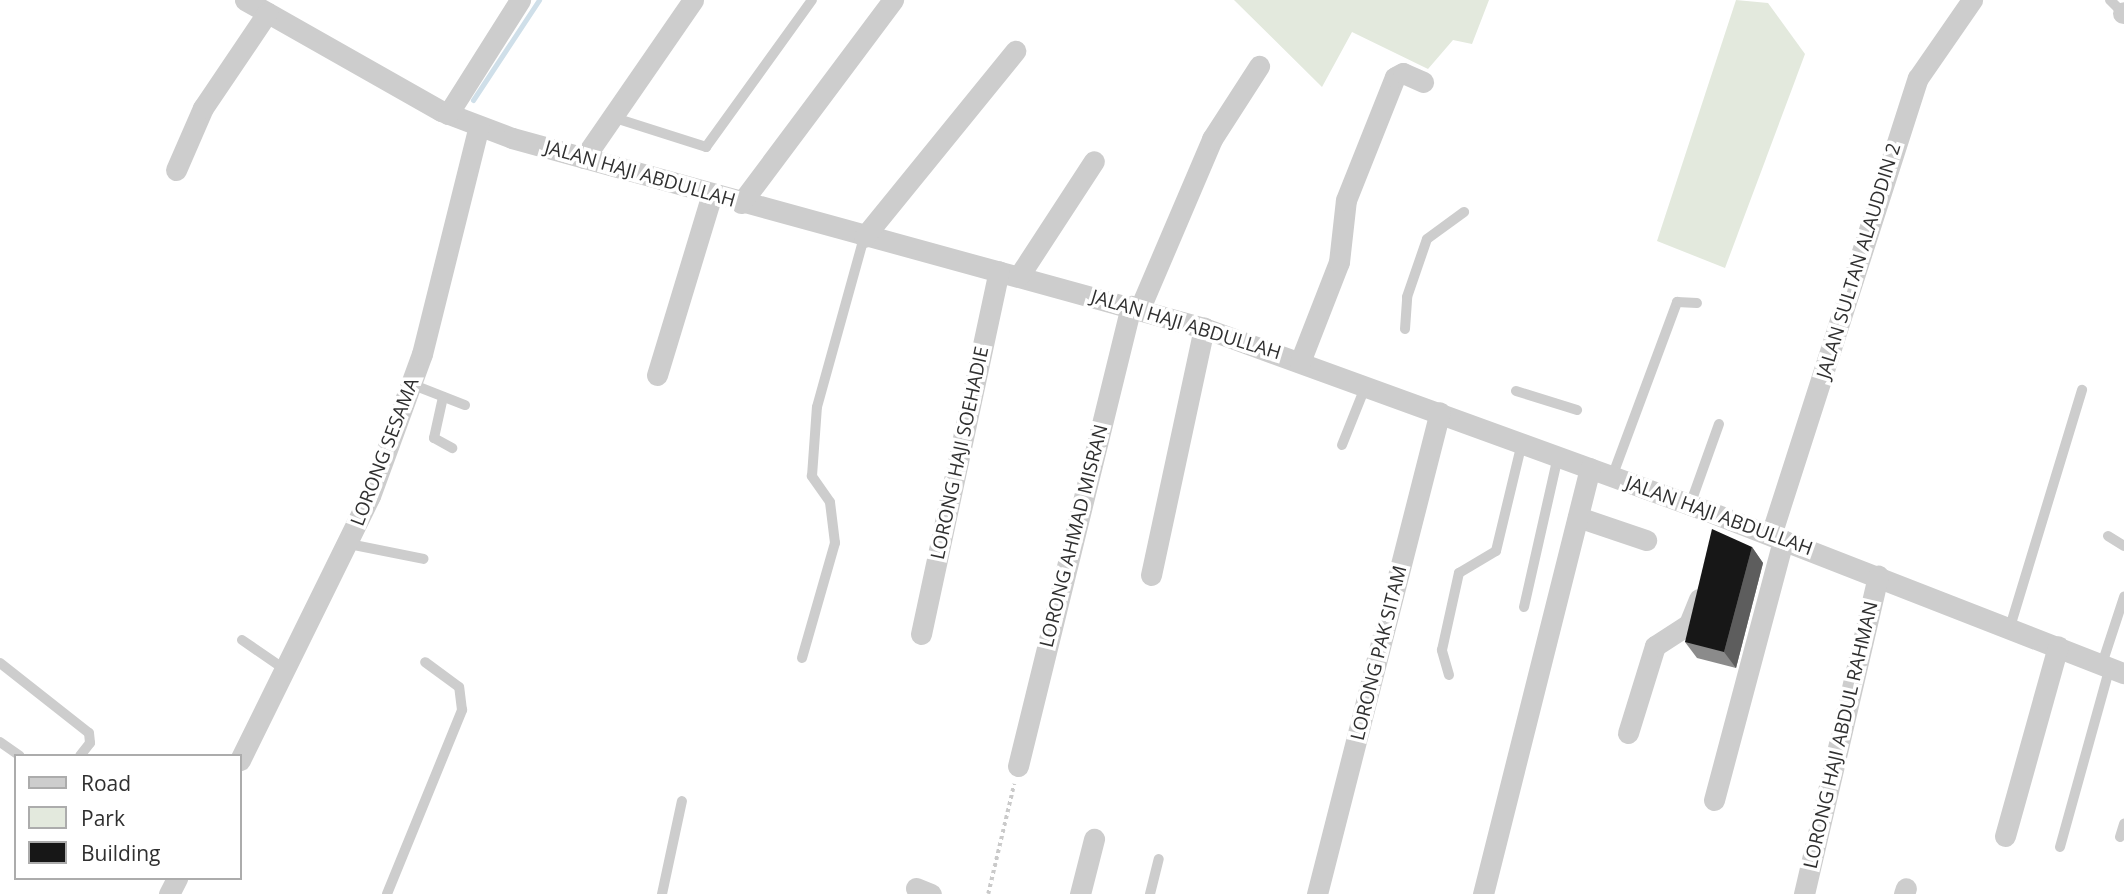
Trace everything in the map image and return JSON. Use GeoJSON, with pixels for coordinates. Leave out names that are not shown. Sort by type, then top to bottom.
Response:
{"type":"FeatureCollection","features":[{"type":"Feature","properties":{"kind":"street","name":"JALAN HAJI ABDULLAH"},"geometry":{"type":"LineString","coordinates":[[245,0],[448,114],[479,126],[741,203],[1135,307],[1204,328],[1716,514],[2112,668]]}},
{"type":"Feature","properties":{"kind":"street"},"geometry":{"type":"LineString","coordinates":[[448,114],[520,0]]}},
{"type":"Feature","properties":{"kind":"street"},"geometry":{"type":"LineString","coordinates":[[584,158],[693,0]]}},
{"type":"Feature","properties":{"kind":"street"},"geometry":{"type":"LineString","coordinates":[[741,203],[893,0]]}},
{"type":"Feature","properties":{"kind":"street","name":"JALAN SULTAN ALAUDDIN 2"},"geometry":{"type":"LineString","coordinates":[[1714,800],[1777,538],[1919,78],[1972,0]]}},
{"type":"Feature","properties":{"kind":"street"},"geometry":{"type":"LineString","coordinates":[[176,170],[203,108],[267,13]]}},
{"type":"Feature","properties":{"kind":"street"},"geometry":{"type":"LineString","coordinates":[[864,237],[1015,51]]}},
{"type":"Feature","properties":{"kind":"street","name":"LORONG AHMAD MISRAN"},"geometry":{"type":"LineString","coordinates":[[1018,766],[1135,307],[1212,139],[1259,66]]}},
{"type":"Feature","properties":{"kind":"street"},"geometry":{"type":"LineString","coordinates":[[1300,362],[1339,262],[1346,200],[1395,77],[1403,73],[1423,82]]}},
{"type":"Feature","properties":{"kind":"street","name":"LORONG SESAMA"},"geometry":{"type":"LineString","coordinates":[[242,756],[348,544],[411,384],[479,126]]}},
{"type":"Feature","properties":{"kind":"street"},"geometry":{"type":"LineString","coordinates":[[1009,273],[1094,161]]}},
{"type":"Feature","properties":{"kind":"street"},"geometry":{"type":"LineString","coordinates":[[657,375],[712,194]]}},
{"type":"Feature","properties":{"kind":"street","name":"LORONG HAJI SOEHADIE"},"geometry":{"type":"LineString","coordinates":[[921,634],[1009,273]]}},
{"type":"Feature","properties":{"kind":"street"},"geometry":{"type":"LineString","coordinates":[[1151,575],[1204,328]]}},
{"type":"Feature","properties":{"kind":"street","name":"LORONG PAK SITAM"},"geometry":{"type":"LineString","coordinates":[[1317,894],[1440,412]]}},
{"type":"Feature","properties":{"kind":"street"},"geometry":{"type":"LineString","coordinates":[[1483,894],[1590,468]]}},
{"type":"Feature","properties":{"kind":"street"},"geometry":{"type":"LineString","coordinates":[[1711,538],[1716,514]]}},
{"type":"Feature","properties":{"kind":"street"},"geometry":{"type":"LineString","coordinates":[[1578,517],[1646,540]]}},
{"type":"Feature","properties":{"kind":"street"},"geometry":{"type":"LineString","coordinates":[[1628,733],[1652,653],[1693,618],[1704,575]]}},
{"type":"Feature","properties":{"kind":"street","name":"LORONG HAJI ABDUL RAHMAN"},"geometry":{"type":"LineString","coordinates":[[1804,894],[1878,575]]}},
{"type":"Feature","properties":{"kind":"street"},"geometry":{"type":"LineString","coordinates":[[2005,836],[2058,646]]}},
{"type":"Feature","properties":{"kind":"street"},"geometry":{"type":"LineString","coordinates":[[1080,894],[1094,839]]}},
{"type":"Feature","properties":{"kind":"lane"},"geometry":{"type":"LineString","coordinates":[[612,117],[706,147],[812,0]]}},
{"type":"Feature","properties":{"kind":"lane"},"geometry":{"type":"LineString","coordinates":[[1405,329],[1407,298],[1427,239],[1464,212]]}},
{"type":"Feature","properties":{"kind":"lane"},"geometry":{"type":"LineString","coordinates":[[802,657],[835,542],[830,502],[812,476],[817,407],[864,237]]}},
{"type":"Feature","properties":{"kind":"lane"},"geometry":{"type":"LineString","coordinates":[[1612,477],[1677,302],[1697,303]]}},
{"type":"Feature","properties":{"kind":"lane"},"geometry":{"type":"LineString","coordinates":[[411,384],[466,405]]}},
{"type":"Feature","properties":{"kind":"lane"},"geometry":{"type":"LineString","coordinates":[[1342,445],[1366,385]]}},
{"type":"Feature","properties":{"kind":"lane"},"geometry":{"type":"LineString","coordinates":[[2010,627],[2082,390]]}},
{"type":"Feature","properties":{"kind":"lane"},"geometry":{"type":"LineString","coordinates":[[1516,391],[1577,410]]}},
{"type":"Feature","properties":{"kind":"lane"},"geometry":{"type":"LineString","coordinates":[[443,397],[434,438],[452,447]]}},
{"type":"Feature","properties":{"kind":"lane"},"geometry":{"type":"LineString","coordinates":[[1690,505],[1719,424]]}},
{"type":"Feature","properties":{"kind":"lane"},"geometry":{"type":"LineString","coordinates":[[1449,675],[1442,650],[1458,573],[1496,551],[1522,443]]}},
{"type":"Feature","properties":{"kind":"lane"},"geometry":{"type":"LineString","coordinates":[[1524,607],[1558,456]]}},
{"type":"Feature","properties":{"kind":"lane"},"geometry":{"type":"LineString","coordinates":[[2108,536],[2124,546]]}},
{"type":"Feature","properties":{"kind":"lane"},"geometry":{"type":"LineString","coordinates":[[348,544],[424,559]]}},
{"type":"Feature","properties":{"kind":"lane"},"geometry":{"type":"LineString","coordinates":[[2060,847],[2112,668],[2124,597]]}},
{"type":"Feature","properties":{"kind":"lane"},"geometry":{"type":"LineString","coordinates":[[242,640],[287,670]]}},
{"type":"Feature","properties":{"kind":"lane"},"geometry":{"type":"LineString","coordinates":[[387,894],[462,710],[459,687],[425,662]]}},
{"type":"Feature","properties":{"kind":"lane"},"geometry":{"type":"LineString","coordinates":[[0,663],[89,733],[90,743],[82,754]]}},
{"type":"Feature","properties":{"kind":"lane"},"geometry":{"type":"LineString","coordinates":[[0,742],[17,754]]}},
{"type":"Feature","properties":{"kind":"lane"},"geometry":{"type":"LineString","coordinates":[[662,894],[682,801]]}},
{"type":"Feature","properties":{"kind":"lane"},"geometry":{"type":"LineString","coordinates":[[2120,837],[2124,824]]}},
{"type":"Feature","properties":{"kind":"lane"},"geometry":{"type":"LineString","coordinates":[[1150,894],[1159,859]]}},
{"type":"Feature","properties":{"kind":"path"},"geometry":{"type":"LineString","coordinates":[[988,894],[1018,766]]}},
{"type":"Feature","properties":{"kind":"green space"},"geometry":{"type":"Polygon","coordinates":[[[1234,0],[1489,0],[1472,44],[1453,40],[1428,69],[1352,32],[1322,87],[1234,0]]]}},
{"type":"Feature","properties":{"kind":"green space"},"geometry":{"type":"Polygon","coordinates":[[[1736,0],[1768,3],[1805,54],[1725,268],[1657,241],[1736,0]]]}},
{"type":"Feature","properties":{"kind":"building"},"geometry":{"type":"Polygon","coordinates":[[[1712,529],[1752,547],[1724,652],[1685,642],[1712,529]]]}},
{"type":"Feature","properties":{"kind":"waterway"},"geometry":{"type":"LineString","coordinates":[[473,100],[539,0]]}}]}
